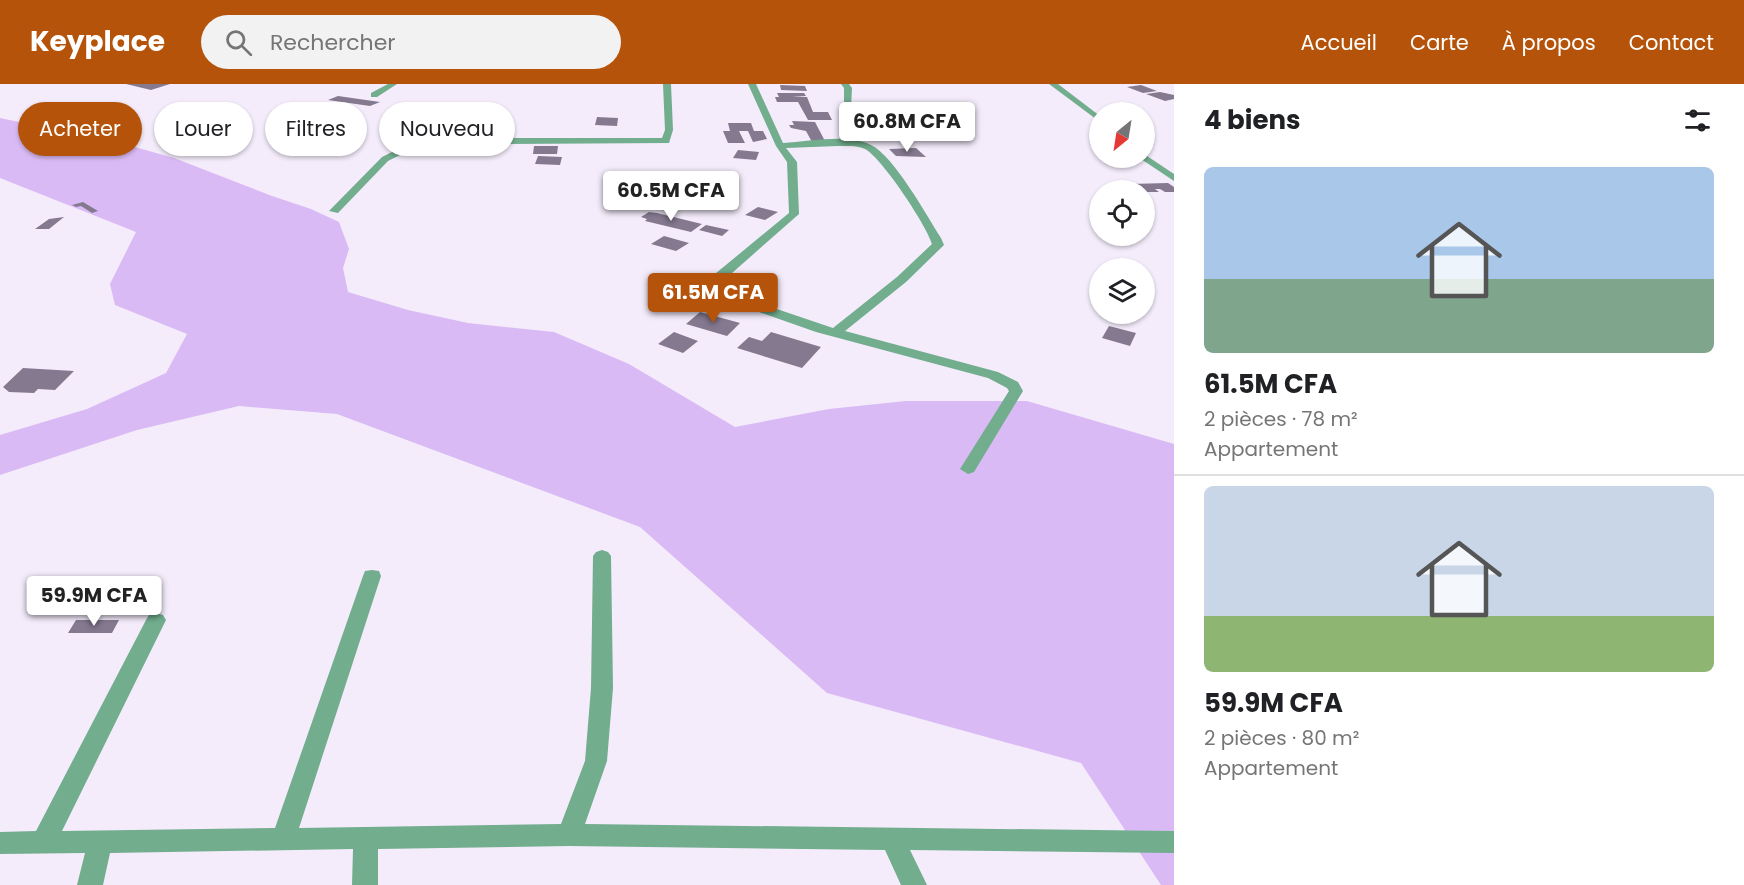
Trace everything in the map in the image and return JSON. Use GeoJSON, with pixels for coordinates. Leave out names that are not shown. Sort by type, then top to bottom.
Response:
{"type":"FeatureCollection","features":[{"type":"Feature","properties":{"kind":"street"},"geometry":{"type":"LineString","coordinates":[[374,95],[393,84]]}},
{"type":"Feature","properties":{"kind":"street"},"geometry":{"type":"LineString","coordinates":[[334,211],[385,159],[409,149],[531,140],[666,141],[669,130],[667,84]]}},
{"type":"Feature","properties":{"kind":"street"},"geometry":{"type":"LineString","coordinates":[[752,84],[780,146],[792,162],[794,214],[708,286],[709,290],[835,333],[993,375],[1012,385],[1016,391],[968,469]]}},
{"type":"Feature","properties":{"kind":"street"},"geometry":{"type":"LineString","coordinates":[[845,84],[848,88],[848,106]]}},
{"type":"Feature","properties":{"kind":"street"},"geometry":{"type":"LineString","coordinates":[[1053,84],[1089,112]]}},
{"type":"Feature","properties":{"kind":"street"},"geometry":{"type":"LineString","coordinates":[[780,146],[853,144],[871,148],[895,176],[936,238],[938,245],[930,254],[835,333]]}},
{"type":"Feature","properties":{"kind":"street"},"geometry":{"type":"LineString","coordinates":[[1155,165],[1174,178]]}},
{"type":"Feature","properties":{"kind":"street"},"geometry":{"type":"LineString","coordinates":[[569,835],[596,760],[602,688],[602,556]]}},
{"type":"Feature","properties":{"kind":"street"},"geometry":{"type":"LineString","coordinates":[[283,839],[372,576]]}},
{"type":"Feature","properties":{"kind":"street"},"geometry":{"type":"LineString","coordinates":[[43,843],[156,620]]}},
{"type":"Feature","properties":{"kind":"street"},"geometry":{"type":"LineString","coordinates":[[0,843],[569,835],[1174,842]]}},
{"type":"Feature","properties":{"kind":"street"},"geometry":{"type":"LineString","coordinates":[[365,885],[366,838]]}},
{"type":"Feature","properties":{"kind":"street"},"geometry":{"type":"LineString","coordinates":[[892,839],[914,885]]}},
{"type":"Feature","properties":{"kind":"street"},"geometry":{"type":"LineString","coordinates":[[90,885],[100,842]]}},
{"type":"Feature","properties":{"kind":"shaded area"},"geometry":{"type":"Polygon","coordinates":[[[0,118],[18,122],[18,156],[142,156],[142,149],[154,152],[154,156],[174,158],[311,209],[339,222],[349,249],[343,268],[348,292],[408,310],[468,323],[554,332],[629,364],[735,427],[829,409],[906,401],[1027,401],[1174,444],[1174,885],[1161,885],[1081,763],[827,693],[640,527],[337,414],[239,406],[137,430],[0,475],[0,435],[87,409],[166,373],[187,334],[115,305],[110,284],[136,232],[0,178],[0,118]]]}},
{"type":"Feature","properties":{"kind":"building"},"geometry":{"type":"Polygon","coordinates":[[[126,84],[170,84],[151,90],[126,84]]]}},
{"type":"Feature","properties":{"kind":"building"},"geometry":{"type":"Polygon","coordinates":[[[780,85],[805,86],[807,91],[781,90],[780,85]]]}},
{"type":"Feature","properties":{"kind":"building"},"geometry":{"type":"Polygon","coordinates":[[[1141,85],[1157,91],[1143,93],[1127,87],[1141,85]]]}},
{"type":"Feature","properties":{"kind":"building"},"geometry":{"type":"Polygon","coordinates":[[[1160,92],[1174,95],[1174,99],[1165,101],[1146,94],[1160,92]]]}},
{"type":"Feature","properties":{"kind":"building"},"geometry":{"type":"Polygon","coordinates":[[[777,93],[804,93],[806,96],[792,97],[807,97],[813,112],[828,112],[832,120],[808,120],[798,102],[777,102],[775,97],[779,97],[777,93]]]}},
{"type":"Feature","properties":{"kind":"building"},"geometry":{"type":"Polygon","coordinates":[[[338,96],[380,102],[370,106],[367,106],[367,102],[328,100],[338,96]]]}},
{"type":"Feature","properties":{"kind":"building"},"geometry":{"type":"Polygon","coordinates":[[[597,117],[618,118],[617,126],[595,125],[597,117]]]}},
{"type":"Feature","properties":{"kind":"building"},"geometry":{"type":"Polygon","coordinates":[[[792,121],[815,122],[826,143],[812,142],[806,131],[791,128],[789,125],[794,125],[792,121]]]}},
{"type":"Feature","properties":{"kind":"building"},"geometry":{"type":"Polygon","coordinates":[[[728,123],[751,123],[754,131],[763,131],[767,139],[753,142],[748,131],[739,131],[745,143],[728,143],[723,131],[730,131],[728,123]]]}},
{"type":"Feature","properties":{"kind":"building"},"geometry":{"type":"Polygon","coordinates":[[[534,146],[558,146],[557,154],[533,154],[534,146]]]}},
{"type":"Feature","properties":{"kind":"building"},"geometry":{"type":"Polygon","coordinates":[[[916,148],[926,157],[896,156],[889,149],[916,148]]]}},
{"type":"Feature","properties":{"kind":"building"},"geometry":{"type":"Polygon","coordinates":[[[738,150],[759,152],[756,160],[733,158],[738,150]]]}},
{"type":"Feature","properties":{"kind":"building"},"geometry":{"type":"Polygon","coordinates":[[[538,156],[562,157],[560,165],[535,164],[538,156]]]}},
{"type":"Feature","properties":{"kind":"building"},"geometry":{"type":"Polygon","coordinates":[[[717,171],[731,174],[722,179],[708,175],[717,171]]]}},
{"type":"Feature","properties":{"kind":"building"},"geometry":{"type":"Polygon","coordinates":[[[1155,183],[1168,183],[1174,187],[1174,192],[1155,189],[1155,183]]]}},
{"type":"Feature","properties":{"kind":"building"},"geometry":{"type":"Polygon","coordinates":[[[83,202],[98,211],[92,213],[81,206],[72,205],[83,202]]]}},
{"type":"Feature","properties":{"kind":"building"},"geometry":{"type":"Polygon","coordinates":[[[758,207],[778,212],[765,220],[745,215],[758,207]]]}},
{"type":"Feature","properties":{"kind":"building"},"geometry":{"type":"Polygon","coordinates":[[[649,212],[702,224],[691,232],[645,221],[647,219],[641,217],[649,212]]]}},
{"type":"Feature","properties":{"kind":"building"},"geometry":{"type":"Polygon","coordinates":[[[64,217],[49,229],[35,229],[49,219],[64,217]]]}},
{"type":"Feature","properties":{"kind":"building"},"geometry":{"type":"Polygon","coordinates":[[[706,225],[729,230],[722,236],[699,230],[706,225]]]}},
{"type":"Feature","properties":{"kind":"building"},"geometry":{"type":"Polygon","coordinates":[[[664,236],[689,243],[676,251],[651,244],[664,236]]]}},
{"type":"Feature","properties":{"kind":"building"},"geometry":{"type":"Polygon","coordinates":[[[700,312],[740,323],[727,336],[686,324],[700,312]]]}},
{"type":"Feature","properties":{"kind":"building"},"geometry":{"type":"Polygon","coordinates":[[[1109,326],[1136,333],[1130,346],[1102,338],[1109,326]]]}},
{"type":"Feature","properties":{"kind":"building"},"geometry":{"type":"Polygon","coordinates":[[[674,332],[698,341],[683,353],[658,344],[674,332]]]}},
{"type":"Feature","properties":{"kind":"building"},"geometry":{"type":"Polygon","coordinates":[[[771,332],[821,347],[802,368],[737,348],[749,337],[762,341],[771,332]]]}},
{"type":"Feature","properties":{"kind":"building"},"geometry":{"type":"Polygon","coordinates":[[[23,368],[74,371],[55,390],[38,389],[34,393],[9,392],[3,387],[23,368]]]}},
{"type":"Feature","properties":{"kind":"building"},"geometry":{"type":"Polygon","coordinates":[[[76,620],[119,620],[112,633],[68,633],[76,620]]]}}]}
